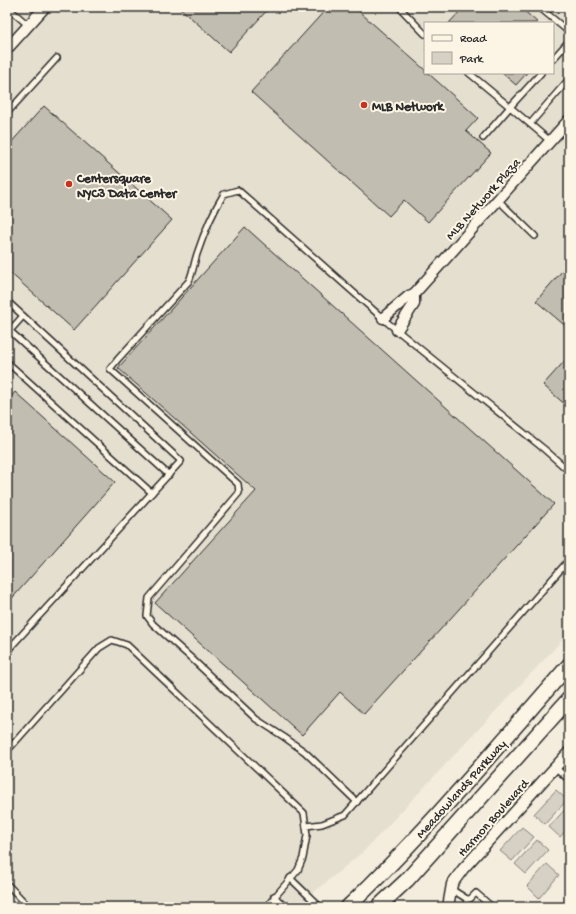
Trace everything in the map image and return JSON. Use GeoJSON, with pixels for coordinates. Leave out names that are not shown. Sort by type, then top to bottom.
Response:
{"type":"FeatureCollection","features":[{"type":"Feature","properties":{"kind":"main road","name":"Meadowlands Parkway"},"geometry":{"type":"LineString","coordinates":[[348,907],[383,874],[419,835],[569,666]]}},
{"type":"Feature","properties":{"kind":"main road","name":"Meadowlands Parkway"},"geometry":{"type":"LineString","coordinates":[[378,907],[407,880],[569,699]]}},
{"type":"Feature","properties":{"kind":"street"},"geometry":{"type":"LineString","coordinates":[[7,49],[45,7]]}},
{"type":"Feature","properties":{"kind":"street","name":"MLB Network Plaza"},"geometry":{"type":"LineString","coordinates":[[414,294],[569,120]]}},
{"type":"Feature","properties":{"kind":"street"},"geometry":{"type":"LineString","coordinates":[[383,318],[409,296],[414,294],[414,304],[397,330]]}},
{"type":"Feature","properties":{"kind":"street","name":"Harmon Boulevard"},"geometry":{"type":"LineString","coordinates":[[448,907],[452,884],[463,869],[569,752]]}},
{"type":"Feature","properties":{"kind":"lane"},"geometry":{"type":"LineString","coordinates":[[399,7],[424,33]]}},
{"type":"Feature","properties":{"kind":"lane"},"geometry":{"type":"LineString","coordinates":[[539,7],[569,32]]}},
{"type":"Feature","properties":{"kind":"lane"},"geometry":{"type":"LineString","coordinates":[[10,8],[28,25]]}},
{"type":"Feature","properties":{"kind":"lane"},"geometry":{"type":"LineString","coordinates":[[554,58],[569,41]]}},
{"type":"Feature","properties":{"kind":"lane"},"geometry":{"type":"LineString","coordinates":[[7,113],[57,58]]}},
{"type":"Feature","properties":{"kind":"lane"},"geometry":{"type":"LineString","coordinates":[[470,74],[550,141]]}},
{"type":"Feature","properties":{"kind":"lane"},"geometry":{"type":"LineString","coordinates":[[483,138],[540,74]]}},
{"type":"Feature","properties":{"kind":"lane"},"geometry":{"type":"LineString","coordinates":[[530,124],[569,79]]}},
{"type":"Feature","properties":{"kind":"lane"},"geometry":{"type":"LineString","coordinates":[[357,802],[305,752],[256,719],[153,624],[147,616],[149,598],[239,493],[238,484],[110,370],[118,359],[189,281],[196,255],[211,214],[224,194],[238,190],[397,330],[544,448],[569,471]]}},
{"type":"Feature","properties":{"kind":"lane"},"geometry":{"type":"LineString","coordinates":[[498,200],[535,236]]}},
{"type":"Feature","properties":{"kind":"lane"},"geometry":{"type":"LineString","coordinates":[[7,301],[181,461],[7,651]]}},
{"type":"Feature","properties":{"kind":"lane"},"geometry":{"type":"LineString","coordinates":[[23,316],[8,332],[168,476]]}},
{"type":"Feature","properties":{"kind":"lane"},"geometry":{"type":"LineString","coordinates":[[7,362],[152,493]]}},
{"type":"Feature","properties":{"kind":"lane"},"geometry":{"type":"LineString","coordinates":[[306,826],[322,824],[346,815],[569,560]]}},
{"type":"Feature","properties":{"kind":"lane"},"geometry":{"type":"LineString","coordinates":[[7,751],[99,648],[112,640],[128,645],[304,813],[307,835],[298,870],[266,907]]}},
{"type":"Feature","properties":{"kind":"lane"},"geometry":{"type":"LineString","coordinates":[[555,767],[569,780]]}},
{"type":"Feature","properties":{"kind":"lane"},"geometry":{"type":"LineString","coordinates":[[290,878],[320,907]]}},
{"type":"Feature","properties":{"kind":"lane"},"geometry":{"type":"LineString","coordinates":[[7,884],[29,907]]}},
{"type":"Feature","properties":{"kind":"lane"},"geometry":{"type":"LineString","coordinates":[[451,889],[467,899]]}},
{"type":"Feature","properties":{"kind":"lane"},"geometry":{"type":"LineString","coordinates":[[467,899],[470,899],[476,893],[492,907]]}},
{"type":"Feature","properties":{"kind":"lane"},"geometry":{"type":"LineString","coordinates":[[274,896],[284,907]]}},
{"type":"Feature","properties":{"kind":"lane"},"geometry":{"type":"LineString","coordinates":[[466,907],[467,899]]}},
{"type":"Feature","properties":{"kind":"shaded area"},"geometry":{"type":"Polygon","coordinates":[[[7,7],[569,7],[569,633],[365,850],[296,907],[22,907],[7,892],[7,7]]]}},
{"type":"Feature","properties":{"kind":"green space"},"geometry":{"type":"Polygon","coordinates":[[[556,790],[567,800],[545,824],[534,814],[556,790]]]}},
{"type":"Feature","properties":{"kind":"green space"},"geometry":{"type":"Polygon","coordinates":[[[569,805],[569,827],[560,837],[549,827],[569,805]]]}},
{"type":"Feature","properties":{"kind":"green space"},"geometry":{"type":"Polygon","coordinates":[[[522,827],[534,837],[512,861],[500,851],[522,827]]]}},
{"type":"Feature","properties":{"kind":"green space"},"geometry":{"type":"Polygon","coordinates":[[[537,840],[548,850],[526,874],[515,864],[537,840]]]}},
{"type":"Feature","properties":{"kind":"green space"},"geometry":{"type":"Polygon","coordinates":[[[547,864],[559,875],[539,898],[527,886],[547,864]]]}},
{"type":"Feature","properties":{"kind":"building"},"geometry":{"type":"Polygon","coordinates":[[[179,7],[270,7],[229,52],[179,7]]]}},
{"type":"Feature","properties":{"kind":"building","name":"MLB Network"},"geometry":{"type":"Polygon","coordinates":[[[328,7],[354,7],[424,69],[424,74],[429,74],[478,118],[466,131],[491,153],[428,222],[404,200],[389,216],[251,92],[328,7]]]}},
{"type":"Feature","properties":{"kind":"building"},"geometry":{"type":"Polygon","coordinates":[[[464,7],[520,7],[537,22],[450,22],[464,7]]]}},
{"type":"Feature","properties":{"kind":"building"},"geometry":{"type":"Polygon","coordinates":[[[503,74],[526,74],[516,85],[503,74]]]}},
{"type":"Feature","properties":{"kind":"building","name":"Centersquare NYC3 Data Center"},"geometry":{"type":"Polygon","coordinates":[[[44,106],[172,220],[74,330],[7,270],[7,147],[44,106]]]}},
{"type":"Feature","properties":{"kind":"building"},"geometry":{"type":"Polygon","coordinates":[[[245,227],[554,504],[364,714],[340,692],[302,735],[155,603],[256,491],[118,368],[245,227]]]}},
{"type":"Feature","properties":{"kind":"building"},"geometry":{"type":"Polygon","coordinates":[[[569,263],[569,329],[536,301],[569,263]]]}},
{"type":"Feature","properties":{"kind":"building"},"geometry":{"type":"Polygon","coordinates":[[[569,356],[569,408],[543,385],[569,356]]]}},
{"type":"Feature","properties":{"kind":"building"},"geometry":{"type":"Polygon","coordinates":[[[15,392],[115,482],[7,604],[7,401],[15,392]]]}},
{"type":"Feature","properties":{"kind":"place","name":"MLB Network"},"geometry":{"type":"Point","coordinates":[364,105]}},
{"type":"Feature","properties":{"kind":"place","name":"Centersquare NYC3 Data Center"},"geometry":{"type":"Point","coordinates":[69,184]}}]}
